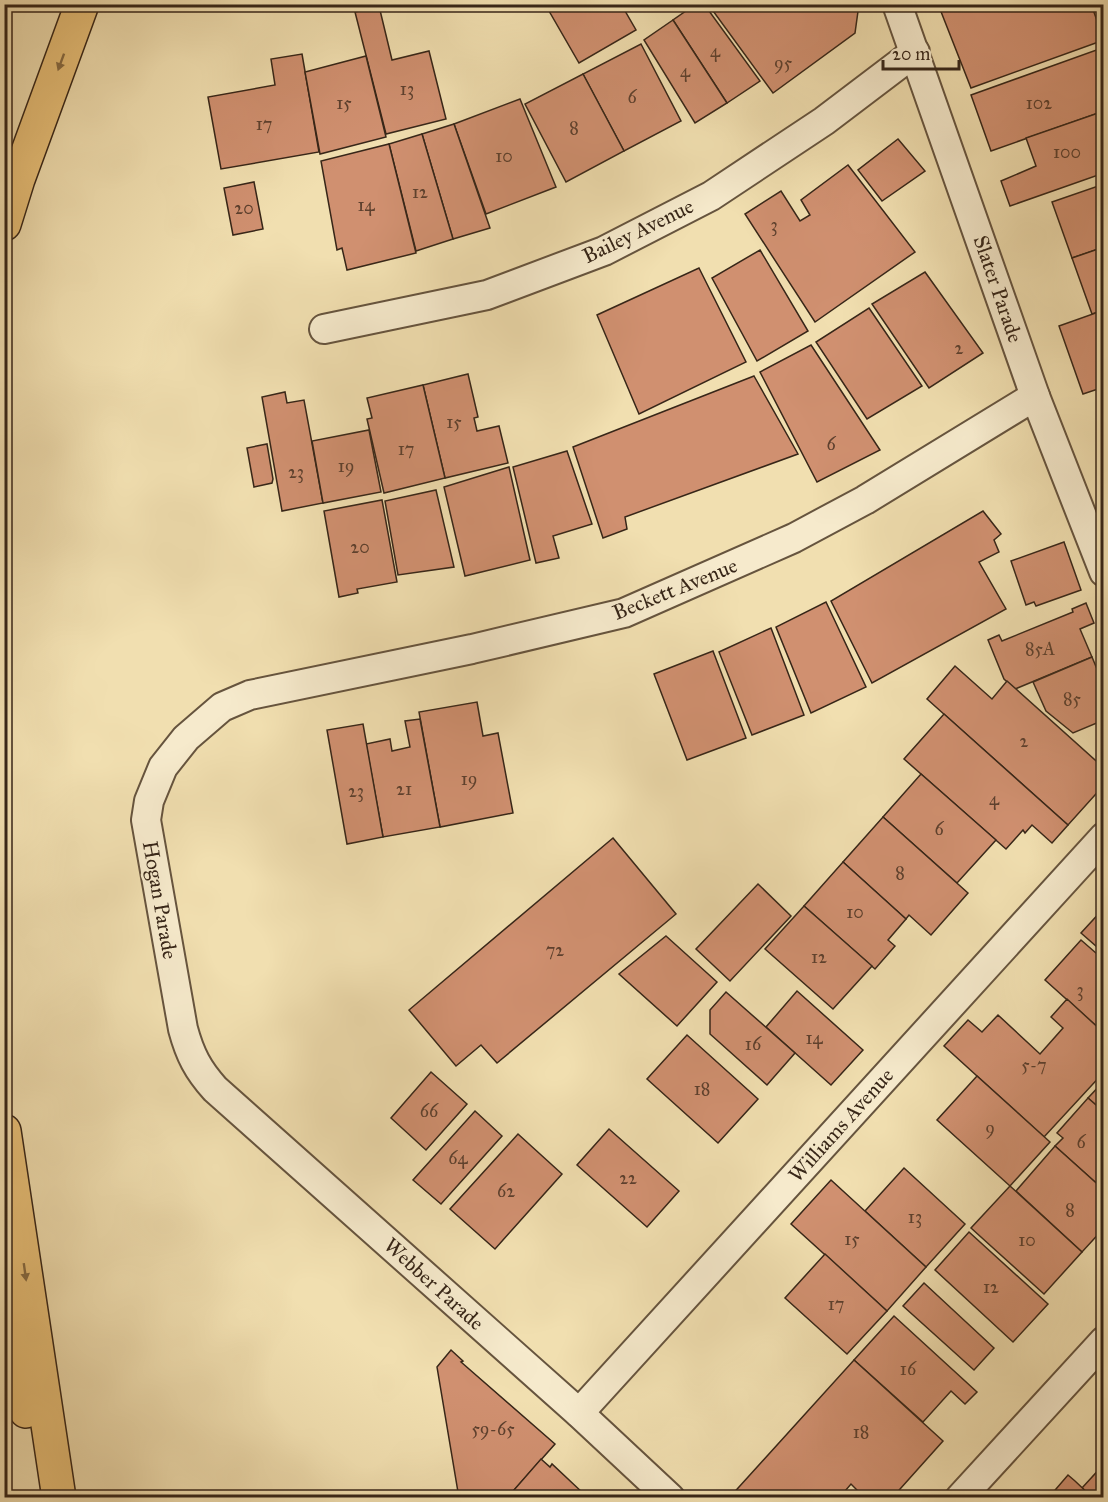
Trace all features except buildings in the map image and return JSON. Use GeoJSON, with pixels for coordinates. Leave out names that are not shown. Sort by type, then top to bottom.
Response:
{"type":"FeatureCollection","features":[{"type":"Feature","properties":{"kind":"highway"},"geometry":{"type":"LineString","coordinates":[[4,224],[18,179],[82,4]]}},
{"type":"Feature","properties":{"kind":"highway"},"geometry":{"type":"LineString","coordinates":[[4,1131],[59,1497]]}},
{"type":"Feature","properties":{"kind":"highway"},"geometry":{"type":"LineString","coordinates":[[4,1310],[47,1497]]}},
{"type":"Feature","properties":{"kind":"street","name":"Slater Parade"},"geometry":{"type":"LineString","coordinates":[[897,4],[1035,396],[1104,572]]}},
{"type":"Feature","properties":{"kind":"street","name":"Bailey Avenue"},"geometry":{"type":"LineString","coordinates":[[324,329],[487,295],[604,251],[711,196],[824,122],[915,52]]}},
{"type":"Feature","properties":{"kind":"street","name":"Beckett Avenue"},"geometry":{"type":"LineString","coordinates":[[186,738],[222,707],[250,695],[472,649],[624,613],[794,538],[866,500],[1035,396]]}},
{"type":"Feature","properties":{"kind":"street","name":"Hogan Parade"},"geometry":{"type":"LineString","coordinates":[[186,738],[154,785],[146,820],[183,1029],[190,1056],[198,1070]]}},
{"type":"Feature","properties":{"kind":"street","name":"Williams Avenue"},"geometry":{"type":"LineString","coordinates":[[579,1413],[1104,837]]}},
{"type":"Feature","properties":{"kind":"street","name":"Webber Parade"},"geometry":{"type":"LineString","coordinates":[[198,1070],[215,1089],[670,1497]]}},
{"type":"Feature","properties":{"kind":"street"},"geometry":{"type":"LineString","coordinates":[[960,1497],[1104,1341]]}}]}
